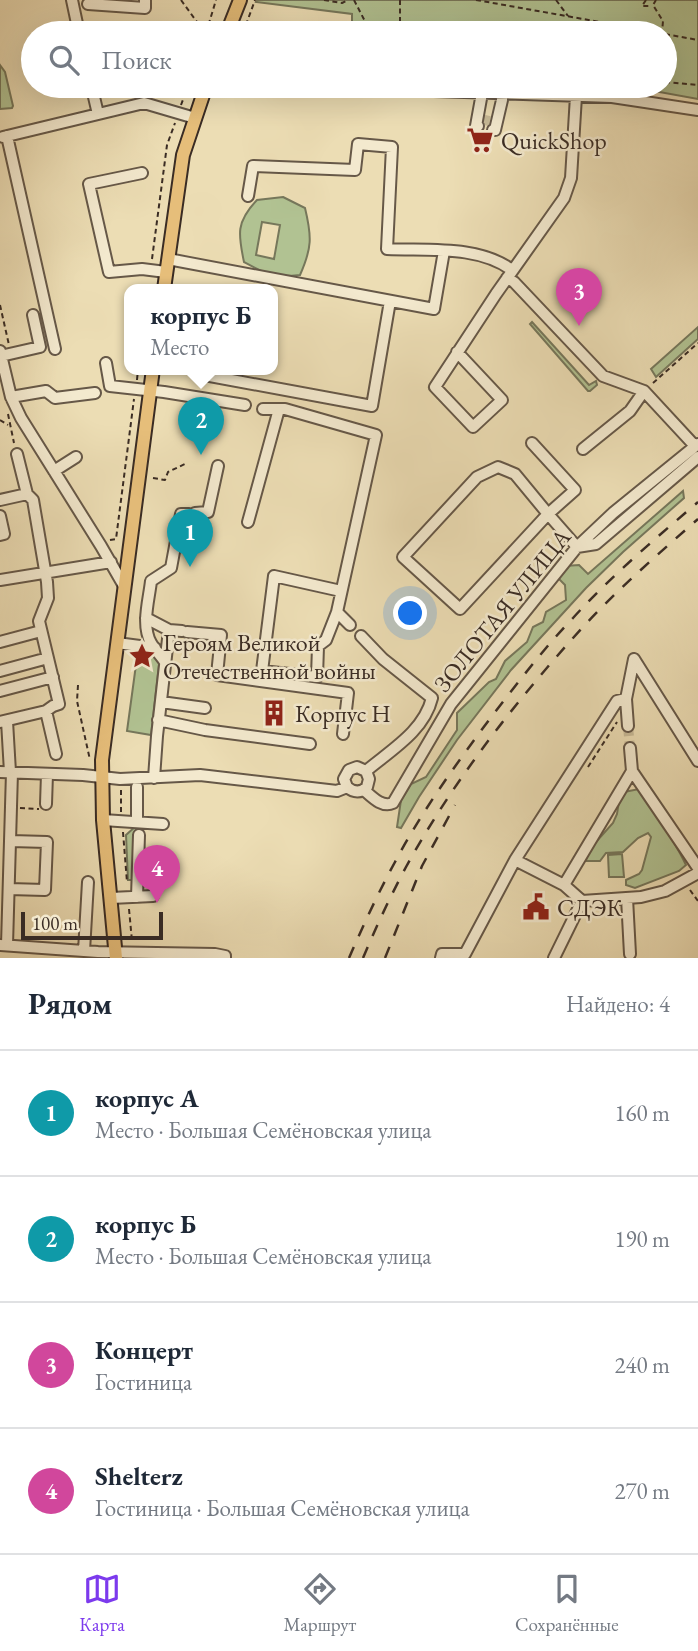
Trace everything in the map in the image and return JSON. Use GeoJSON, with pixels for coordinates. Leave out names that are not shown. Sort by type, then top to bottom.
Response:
{"type":"FeatureCollection","features":[{"type":"Feature","properties":{"kind":"main road"},"geometry":{"type":"LineString","coordinates":[[224,21],[230,0]]}},
{"type":"Feature","properties":{"kind":"main road"},"geometry":{"type":"LineString","coordinates":[[232,21],[240,0]]}},
{"type":"Feature","properties":{"kind":"main road"},"geometry":{"type":"LineString","coordinates":[[165,284],[184,155],[202,98]]}},
{"type":"Feature","properties":{"kind":"main road"},"geometry":{"type":"LineString","coordinates":[[116,955],[103,820],[102,777],[152,375]]}},
{"type":"Feature","properties":{"kind":"street"},"geometry":{"type":"LineString","coordinates":[[72,0],[76,21]]}},
{"type":"Feature","properties":{"kind":"street"},"geometry":{"type":"LineString","coordinates":[[88,4],[145,8],[145,0]]}},
{"type":"Feature","properties":{"kind":"street"},"geometry":{"type":"LineString","coordinates":[[94,98],[98,114]]}},
{"type":"Feature","properties":{"kind":"street"},"geometry":{"type":"LineString","coordinates":[[479,117],[481,98]]}},
{"type":"Feature","properties":{"kind":"street"},"geometry":{"type":"LineString","coordinates":[[496,121],[501,98]]}},
{"type":"Feature","properties":{"kind":"street"},"geometry":{"type":"LineString","coordinates":[[457,352],[502,400],[473,427],[435,387],[457,352],[510,274],[564,198],[571,178],[576,98]]}},
{"type":"Feature","properties":{"kind":"street"},"geometry":{"type":"LineString","coordinates":[[608,98],[698,110]]}},
{"type":"Feature","properties":{"kind":"street"},"geometry":{"type":"LineString","coordinates":[[55,349],[3,136],[144,103],[195,118]]}},
{"type":"Feature","properties":{"kind":"street"},"geometry":{"type":"LineString","coordinates":[[248,196],[253,166],[355,170],[358,144],[392,147],[387,249],[468,252],[501,262],[514,282],[603,376],[644,391],[697,449]]}},
{"type":"Feature","properties":{"kind":"street"},"geometry":{"type":"LineString","coordinates":[[142,173],[89,184],[109,272],[150,270],[167,266],[434,309],[444,251]]}},
{"type":"Feature","properties":{"kind":"street"},"geometry":{"type":"LineString","coordinates":[[204,375],[372,406],[390,301]]}},
{"type":"Feature","properties":{"kind":"street"},"geometry":{"type":"LineString","coordinates":[[33,315],[40,347],[4,353],[11,397],[20,418],[124,586]]}},
{"type":"Feature","properties":{"kind":"street"},"geometry":{"type":"LineString","coordinates":[[106,363],[110,386],[245,405]]}},
{"type":"Feature","properties":{"kind":"street"},"geometry":{"type":"LineString","coordinates":[[11,397],[46,391],[55,398],[95,393]]}},
{"type":"Feature","properties":{"kind":"street"},"geometry":{"type":"LineString","coordinates":[[583,449],[630,411],[644,391]]}},
{"type":"Feature","properties":{"kind":"street"},"geometry":{"type":"LineString","coordinates":[[263,409],[285,409],[376,435],[337,612],[326,640],[318,646],[317,677],[262,671],[274,576],[341,591]]}},
{"type":"Feature","properties":{"kind":"street"},"geometry":{"type":"LineString","coordinates":[[248,522],[279,409]]}},
{"type":"Feature","properties":{"kind":"street"},"geometry":{"type":"LineString","coordinates":[[532,443],[575,490],[548,514],[460,609],[403,557],[477,477],[498,467],[515,474],[548,514],[577,547]]}},
{"type":"Feature","properties":{"kind":"street","name":"ЗОЛОТАЯ УЛИЦА"},"geometry":{"type":"LineString","coordinates":[[7,772],[120,779],[200,775],[337,791],[347,787],[355,792],[364,790],[381,808],[393,803],[451,704],[577,547],[613,513],[697,449]]}},
{"type":"Feature","properties":{"kind":"street"},"geometry":{"type":"LineString","coordinates":[[17,454],[27,494],[33,500],[48,598],[39,621],[59,704],[46,711],[4,722],[11,841],[4,945],[30,952],[215,954],[225,958]]}},
{"type":"Feature","properties":{"kind":"street"},"geometry":{"type":"LineString","coordinates":[[54,471],[76,457]]}},
{"type":"Feature","properties":{"kind":"street"},"geometry":{"type":"LineString","coordinates":[[165,662],[148,636],[146,618],[151,580],[171,568],[181,514],[208,512],[218,466]]}},
{"type":"Feature","properties":{"kind":"street"},"geometry":{"type":"LineString","coordinates":[[0,500],[27,494]]}},
{"type":"Feature","properties":{"kind":"street"},"geometry":{"type":"LineString","coordinates":[[0,516],[4,534],[0,535]]}},
{"type":"Feature","properties":{"kind":"street"},"geometry":{"type":"LineString","coordinates":[[0,580],[111,562]]}},
{"type":"Feature","properties":{"kind":"street"},"geometry":{"type":"LineString","coordinates":[[337,612],[349,625]]}},
{"type":"Feature","properties":{"kind":"street"},"geometry":{"type":"LineString","coordinates":[[146,618],[169,630],[221,635],[216,676],[348,693],[343,734]]}},
{"type":"Feature","properties":{"kind":"street"},"geometry":{"type":"LineString","coordinates":[[154,778],[169,630]]}},
{"type":"Feature","properties":{"kind":"street"},"geometry":{"type":"LineString","coordinates":[[0,642],[41,631]]}},
{"type":"Feature","properties":{"kind":"street"},"geometry":{"type":"LineString","coordinates":[[361,636],[383,659],[432,698],[429,711],[418,727],[366,771]]}},
{"type":"Feature","properties":{"kind":"street"},"geometry":{"type":"LineString","coordinates":[[117,643],[155,648]]}},
{"type":"Feature","properties":{"kind":"street"},"geometry":{"type":"LineString","coordinates":[[0,671],[48,658]]}},
{"type":"Feature","properties":{"kind":"street"},"geometry":{"type":"LineString","coordinates":[[628,726],[626,699],[634,659],[698,761]]}},
{"type":"Feature","properties":{"kind":"street"},"geometry":{"type":"LineString","coordinates":[[0,691],[52,677]]}},
{"type":"Feature","properties":{"kind":"street"},"geometry":{"type":"LineString","coordinates":[[442,956],[469,956],[515,860],[617,701],[626,699]]}},
{"type":"Feature","properties":{"kind":"street"},"geometry":{"type":"LineString","coordinates":[[161,702],[205,708]]}},
{"type":"Feature","properties":{"kind":"street"},"geometry":{"type":"LineString","coordinates":[[46,711],[55,754]]}},
{"type":"Feature","properties":{"kind":"street"},"geometry":{"type":"LineString","coordinates":[[159,720],[205,730],[310,744]]}},
{"type":"Feature","properties":{"kind":"street"},"geometry":{"type":"LineString","coordinates":[[515,860],[564,885],[582,901],[641,897],[665,891],[698,870],[632,771],[630,748]]}},
{"type":"Feature","properties":{"kind":"street"},"geometry":{"type":"LineString","coordinates":[[347,787],[344,779],[349,770],[357,767],[366,771],[369,779],[364,790]]}},
{"type":"Feature","properties":{"kind":"street"},"geometry":{"type":"LineString","coordinates":[[564,885],[632,771]]}},
{"type":"Feature","properties":{"kind":"street"},"geometry":{"type":"LineString","coordinates":[[46,804],[47,774]]}},
{"type":"Feature","properties":{"kind":"street"},"geometry":{"type":"LineString","coordinates":[[137,787],[137,822]]}},
{"type":"Feature","properties":{"kind":"street"},"geometry":{"type":"LineString","coordinates":[[103,820],[163,824]]}},
{"type":"Feature","properties":{"kind":"street"},"geometry":{"type":"LineString","coordinates":[[133,897],[139,835]]}},
{"type":"Feature","properties":{"kind":"street"},"geometry":{"type":"LineString","coordinates":[[9,889],[45,890],[47,842],[11,841]]}},
{"type":"Feature","properties":{"kind":"street"},"geometry":{"type":"LineString","coordinates":[[84,951],[88,882]]}},
{"type":"Feature","properties":{"kind":"street"},"geometry":{"type":"LineString","coordinates":[[111,898],[153,896]]}},
{"type":"Feature","properties":{"kind":"street"},"geometry":{"type":"LineString","coordinates":[[627,898],[630,954]]}},
{"type":"Feature","properties":{"kind":"street"},"geometry":{"type":"LineString","coordinates":[[554,958],[582,901]]}},
{"type":"Feature","properties":{"kind":"path"},"geometry":{"type":"LineString","coordinates":[[181,0],[196,21]]}},
{"type":"Feature","properties":{"kind":"path"},"geometry":{"type":"LineString","coordinates":[[209,21],[216,0]]}},
{"type":"Feature","properties":{"kind":"path"},"geometry":{"type":"LineString","coordinates":[[247,21],[255,0]]}},
{"type":"Feature","properties":{"kind":"path"},"geometry":{"type":"LineString","coordinates":[[324,0],[342,3],[348,0]]}},
{"type":"Feature","properties":{"kind":"path"},"geometry":{"type":"LineString","coordinates":[[354,0],[365,21]]}},
{"type":"Feature","properties":{"kind":"path"},"geometry":{"type":"LineString","coordinates":[[400,0],[400,21]]}},
{"type":"Feature","properties":{"kind":"path"},"geometry":{"type":"LineString","coordinates":[[476,0],[593,21]]}},
{"type":"Feature","properties":{"kind":"path"},"geometry":{"type":"LineString","coordinates":[[556,0],[569,17]]}},
{"type":"Feature","properties":{"kind":"path"},"geometry":{"type":"LineString","coordinates":[[646,0],[642,6],[653,5]]}},
{"type":"Feature","properties":{"kind":"path"},"geometry":{"type":"LineString","coordinates":[[653,5],[656,0]]}},
{"type":"Feature","properties":{"kind":"path"},"geometry":{"type":"LineString","coordinates":[[653,5],[663,21]]}},
{"type":"Feature","properties":{"kind":"path"},"geometry":{"type":"LineString","coordinates":[[677,36],[698,40]]}},
{"type":"Feature","properties":{"kind":"path"},"geometry":{"type":"LineString","coordinates":[[677,83],[698,85]]}},
{"type":"Feature","properties":{"kind":"path"},"geometry":{"type":"LineString","coordinates":[[149,284],[167,145],[184,98]]}},
{"type":"Feature","properties":{"kind":"path"},"geometry":{"type":"LineString","coordinates":[[182,102],[186,103]]}},
{"type":"Feature","properties":{"kind":"path"},"geometry":{"type":"LineString","coordinates":[[0,305],[4,353]]}},
{"type":"Feature","properties":{"kind":"path"},"geometry":{"type":"LineString","coordinates":[[644,391],[698,343]]}},
{"type":"Feature","properties":{"kind":"path"},"geometry":{"type":"LineString","coordinates":[[110,541],[116,540],[137,375]]}},
{"type":"Feature","properties":{"kind":"path"},"geometry":{"type":"LineString","coordinates":[[7,413],[17,454]]}},
{"type":"Feature","properties":{"kind":"path"},"geometry":{"type":"LineString","coordinates":[[0,421],[10,426]]}},
{"type":"Feature","properties":{"kind":"path"},"geometry":{"type":"LineString","coordinates":[[153,478],[165,480],[168,472],[185,464]]}},
{"type":"Feature","properties":{"kind":"path"},"geometry":{"type":"LineString","coordinates":[[78,685],[77,701],[90,760]]}},
{"type":"Feature","properties":{"kind":"path"},"geometry":{"type":"LineString","coordinates":[[120,785],[122,821],[133,897],[133,952]]}},
{"type":"Feature","properties":{"kind":"path"},"geometry":{"type":"LineString","coordinates":[[24,808],[41,809],[46,804]]}},
{"type":"Feature","properties":{"kind":"path"},"geometry":{"type":"LineString","coordinates":[[683,881],[698,901]]}},
{"type":"Feature","properties":{"kind":"green space"},"geometry":{"type":"Polygon","coordinates":[[[698,0],[698,99],[677,95],[677,21],[352,21],[352,14],[256,2],[698,0]]]}},
{"type":"Feature","properties":{"kind":"green space"},"geometry":{"type":"Polygon","coordinates":[[[0,65],[5,72],[12,108],[0,109],[0,65]]]}},
{"type":"Feature","properties":{"kind":"green space"},"geometry":{"type":"Polygon","coordinates":[[[283,197],[305,208],[310,242],[300,275],[271,274],[244,262],[240,229],[245,215],[257,200],[283,197]],[[262,222],[256,255],[274,259],[280,225],[262,222]]]}},
{"type":"Feature","properties":{"kind":"green space"},"geometry":{"type":"Polygon","coordinates":[[[532,322],[589,385],[596,381],[597,385],[588,391],[530,324],[532,322]]]}},
{"type":"Feature","properties":{"kind":"green space"},"geometry":{"type":"Polygon","coordinates":[[[698,327],[698,339],[656,377],[651,369],[698,327]]]}},
{"type":"Feature","properties":{"kind":"green space"},"geometry":{"type":"Polygon","coordinates":[[[683,491],[684,498],[586,588],[511,670],[457,740],[401,828],[397,827],[401,800],[411,784],[426,777],[457,730],[457,713],[489,682],[496,679],[505,661],[527,642],[533,627],[543,622],[546,612],[566,600],[565,585],[557,577],[565,566],[579,565],[588,574],[683,491]]]}},
{"type":"Feature","properties":{"kind":"green space"},"geometry":{"type":"Polygon","coordinates":[[[138,650],[154,653],[159,664],[151,735],[127,731],[138,650]]]}},
{"type":"Feature","properties":{"kind":"green space"},"geometry":{"type":"Polygon","coordinates":[[[639,789],[686,865],[679,871],[635,888],[626,885],[626,880],[642,870],[651,837],[648,833],[623,852],[606,853],[600,861],[586,861],[587,852],[613,823],[620,795],[639,789]]]}},
{"type":"Feature","properties":{"kind":"green space"},"geometry":{"type":"Polygon","coordinates":[[[136,826],[137,834],[133,835],[133,880],[128,880],[126,835],[136,826]]]}},
{"type":"Feature","properties":{"kind":"green space"},"geometry":{"type":"Polygon","coordinates":[[[622,854],[624,877],[609,877],[608,855],[622,854]]]}},
{"type":"Feature","properties":{"kind":"tunnel"},"geometry":{"type":"LineString","coordinates":[[480,119],[494,122]]}},
{"type":"Feature","properties":{"kind":"tunnel"},"geometry":{"type":"LineString","coordinates":[[628,726],[630,748]]}},
{"type":"Feature","properties":{"kind":"railway"},"geometry":{"type":"LineString","coordinates":[[349,958],[417,823],[495,712],[588,602],[698,502]]}},
{"type":"Feature","properties":{"kind":"railway"},"geometry":{"type":"LineString","coordinates":[[363,958],[394,890],[424,835],[487,743],[533,684],[582,628],[698,519]]}},
{"type":"Feature","properties":{"kind":"railway"},"geometry":{"type":"LineString","coordinates":[[385,958],[422,866],[455,805]]}},
{"type":"Feature","properties":{"kind":"place","name":"QuickShop"},"geometry":{"type":"Point","coordinates":[480,140]}},
{"type":"Feature","properties":{"kind":"place","name":"Концерт"},"geometry":{"type":"Point","coordinates":[579,326]}},
{"type":"Feature","properties":{"kind":"place","name":"корпус Б"},"geometry":{"type":"Point","coordinates":[201,455]}},
{"type":"Feature","properties":{"kind":"place","name":"корпус А"},"geometry":{"type":"Point","coordinates":[190,567]}},
{"type":"Feature","properties":{"kind":"place","name":"Героям Великой Отечественной войны"},"geometry":{"type":"Point","coordinates":[142,656]}},
{"type":"Feature","properties":{"kind":"place","name":"Корпус Н"},"geometry":{"type":"Point","coordinates":[274,713]}},
{"type":"Feature","properties":{"kind":"place","name":"Shelterz"},"geometry":{"type":"Point","coordinates":[157,903]}},
{"type":"Feature","properties":{"kind":"place","name":"СДЭК"},"geometry":{"type":"Point","coordinates":[536,907]}}]}
